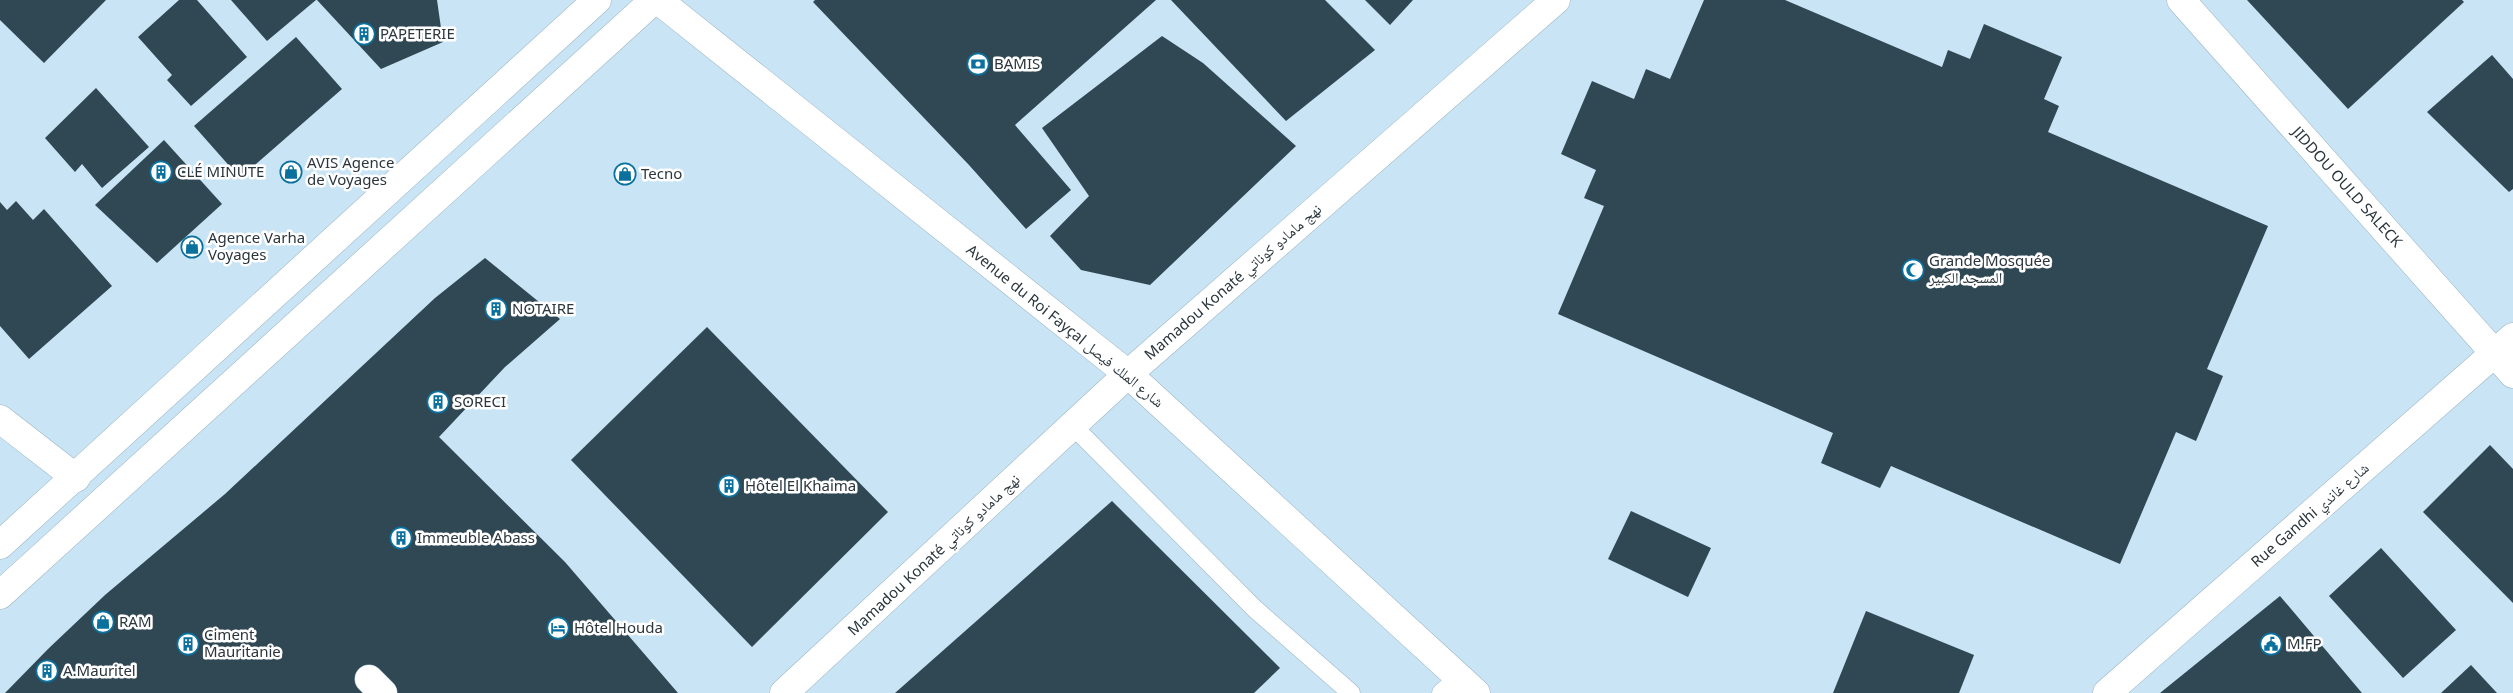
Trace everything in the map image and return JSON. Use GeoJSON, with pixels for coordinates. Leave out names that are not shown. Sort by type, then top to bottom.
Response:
{"type":"FeatureCollection","features":[{"type":"Feature","properties":{"kind":"street"},"geometry":{"type":"LineString","coordinates":[[0,545],[76,478],[597,0]]}},
{"type":"Feature","properties":{"kind":"street"},"geometry":{"type":"LineString","coordinates":[[0,595],[654,0]]}},
{"type":"Feature","properties":{"kind":"street","name":"Avenue du Roi Fayçal شارع الملك فيصل"},"geometry":{"type":"LineString","coordinates":[[658,0],[1128,374],[1459,688]]}},
{"type":"Feature","properties":{"kind":"street","name":"Mamadou Konaté نهج مامادو كوناتي"},"geometry":{"type":"LineString","coordinates":[[784,693],[1128,374],[1556,0]]}},
{"type":"Feature","properties":{"kind":"street","name":"JIDDOU OULD SALECK"},"geometry":{"type":"LineString","coordinates":[[2181,0],[2504,345],[2513,374]]}},
{"type":"Feature","properties":{"kind":"street","name":"Rue Gandhi شارع غاندي"},"geometry":{"type":"LineString","coordinates":[[2107,693],[2504,345]]}},
{"type":"Feature","properties":{"kind":"street"},"geometry":{"type":"LineString","coordinates":[[0,420],[76,478]]}},
{"type":"Feature","properties":{"kind":"lane"},"geometry":{"type":"LineString","coordinates":[[1073,426],[1255,609],[1351,693]]}},
{"type":"Feature","properties":{"kind":"building"},"geometry":{"type":"Polygon","coordinates":[[[0,0],[106,0],[44,63],[0,20],[0,0]]]}},
{"type":"Feature","properties":{"kind":"building"},"geometry":{"type":"Polygon","coordinates":[[[179,0],[197,0],[247,57],[191,106],[167,80],[172,75],[138,37],[179,0]]]}},
{"type":"Feature","properties":{"kind":"building"},"geometry":{"type":"Polygon","coordinates":[[[231,0],[316,0],[267,41],[231,0]]]}},
{"type":"Feature","properties":{"kind":"building"},"geometry":{"type":"Polygon","coordinates":[[[317,0],[437,0],[443,42],[381,69],[317,0]]]}},
{"type":"Feature","properties":{"kind":"building","name":"BAMIS"},"geometry":{"type":"Polygon","coordinates":[[[815,0],[1156,0],[1015,125],[1071,190],[1026,229],[969,165],[813,2],[815,0]]]}},
{"type":"Feature","properties":{"kind":"building"},"geometry":{"type":"Polygon","coordinates":[[[1171,0],[1325,0],[1375,50],[1286,121],[1171,0]]]}},
{"type":"Feature","properties":{"kind":"building"},"geometry":{"type":"Polygon","coordinates":[[[1365,0],[1413,0],[1390,25],[1365,0]]]}},
{"type":"Feature","properties":{"kind":"building","name":"Grande Mosquée المسجد الكبير"},"geometry":{"type":"Polygon","coordinates":[[[1704,0],[1785,0],[1942,67],[1948,50],[1970,59],[1984,24],[2062,57],[2044,99],[2059,106],[2048,132],[2268,226],[2207,369],[2223,376],[2196,441],[2176,432],[2120,564],[1891,466],[1880,488],[1821,463],[1833,433],[1558,314],[1604,206],[1584,198],[1596,170],[1561,154],[1592,81],[1634,99],[1646,69],[1670,79],[1704,0]]]}},
{"type":"Feature","properties":{"kind":"building"},"geometry":{"type":"Polygon","coordinates":[[[2247,0],[2462,0],[2464,2],[2348,109],[2247,0]]]}},
{"type":"Feature","properties":{"kind":"building"},"geometry":{"type":"Polygon","coordinates":[[[1162,36],[1203,63],[1296,146],[1150,285],[1081,270],[1050,236],[1089,196],[1042,128],[1162,36]]]}},
{"type":"Feature","properties":{"kind":"building"},"geometry":{"type":"Polygon","coordinates":[[[296,37],[342,89],[240,178],[194,126],[296,37]]]}},
{"type":"Feature","properties":{"kind":"building"},"geometry":{"type":"Polygon","coordinates":[[[2492,55],[2513,79],[2513,189],[2509,192],[2427,112],[2492,55]]]}},
{"type":"Feature","properties":{"kind":"building"},"geometry":{"type":"Polygon","coordinates":[[[96,88],[149,147],[102,188],[82,164],[75,172],[45,138],[96,88]]]}},
{"type":"Feature","properties":{"kind":"building","name":"CLÉ MINUTE"},"geometry":{"type":"Polygon","coordinates":[[[164,140],[222,204],[157,263],[95,205],[164,140]]]}},
{"type":"Feature","properties":{"kind":"building"},"geometry":{"type":"Polygon","coordinates":[[[16,201],[33,220],[44,209],[112,286],[29,359],[0,326],[0,202],[7,210],[16,201]]]}},
{"type":"Feature","properties":{"kind":"building"},"geometry":{"type":"Polygon","coordinates":[[[485,258],[560,319],[505,367],[439,437],[565,562],[678,693],[5,693],[105,595],[225,494],[435,298],[485,258]]]}},
{"type":"Feature","properties":{"kind":"building","name":"Hôtel El Khaima"},"geometry":{"type":"Polygon","coordinates":[[[707,327],[888,512],[752,647],[571,460],[707,327]]]}},
{"type":"Feature","properties":{"kind":"building"},"geometry":{"type":"Polygon","coordinates":[[[2490,445],[2513,469],[2513,603],[2423,512],[2490,445]]]}},
{"type":"Feature","properties":{"kind":"building"},"geometry":{"type":"Polygon","coordinates":[[[1112,501],[1280,668],[1254,693],[895,693],[1112,501]]]}},
{"type":"Feature","properties":{"kind":"building"},"geometry":{"type":"Polygon","coordinates":[[[1631,511],[1711,548],[1688,597],[1608,559],[1631,511]]]}},
{"type":"Feature","properties":{"kind":"building"},"geometry":{"type":"Polygon","coordinates":[[[2381,548],[2456,630],[2403,678],[2329,596],[2381,548]]]}},
{"type":"Feature","properties":{"kind":"building","name":"M.FP"},"geometry":{"type":"Polygon","coordinates":[[[2280,596],[2362,693],[2160,693],[2280,596]]]}},
{"type":"Feature","properties":{"kind":"building"},"geometry":{"type":"Polygon","coordinates":[[[1866,611],[1974,655],[1959,693],[1833,693],[1866,611]]]}},
{"type":"Feature","properties":{"kind":"building"},"geometry":{"type":"Polygon","coordinates":[[[2471,665],[2497,693],[2441,693],[2471,665]]]}},
{"type":"Feature","properties":{"kind":"place","name":"PAPETERIE"},"geometry":{"type":"Point","coordinates":[364,34]}},
{"type":"Feature","properties":{"kind":"place","name":"BAMIS"},"geometry":{"type":"Point","coordinates":[978,64]}},
{"type":"Feature","properties":{"kind":"place","name":"CLÉ MINUTE"},"geometry":{"type":"Point","coordinates":[161,172]}},
{"type":"Feature","properties":{"kind":"place","name":"AVIS Agence de Voyages"},"geometry":{"type":"Point","coordinates":[291,172]}},
{"type":"Feature","properties":{"kind":"place","name":"Tecno"},"geometry":{"type":"Point","coordinates":[625,174]}},
{"type":"Feature","properties":{"kind":"place","name":"Agence Varha Voyages"},"geometry":{"type":"Point","coordinates":[192,247]}},
{"type":"Feature","properties":{"kind":"place","name":"Grande Mosquée المسجد الكبير"},"geometry":{"type":"Point","coordinates":[1913,270]}},
{"type":"Feature","properties":{"kind":"place","name":"NOTAIRE"},"geometry":{"type":"Point","coordinates":[496,309]}},
{"type":"Feature","properties":{"kind":"place","name":"SORECI"},"geometry":{"type":"Point","coordinates":[438,402]}},
{"type":"Feature","properties":{"kind":"place","name":"Hôtel El Khaima"},"geometry":{"type":"Point","coordinates":[729,486]}},
{"type":"Feature","properties":{"kind":"place","name":"Immeuble Abass"},"geometry":{"type":"Point","coordinates":[401,538]}},
{"type":"Feature","properties":{"kind":"place","name":"RAM"},"geometry":{"type":"Point","coordinates":[103,622]}},
{"type":"Feature","properties":{"kind":"place","name":"Hôtel Houda"},"geometry":{"type":"Point","coordinates":[558,628]}},
{"type":"Feature","properties":{"kind":"place","name":"Ciment Mauritanie"},"geometry":{"type":"Point","coordinates":[188,644]}},
{"type":"Feature","properties":{"kind":"place","name":"M.FP"},"geometry":{"type":"Point","coordinates":[2271,644]}},
{"type":"Feature","properties":{"kind":"place","name":"A.Mauritel"},"geometry":{"type":"Point","coordinates":[47,671]}}]}
